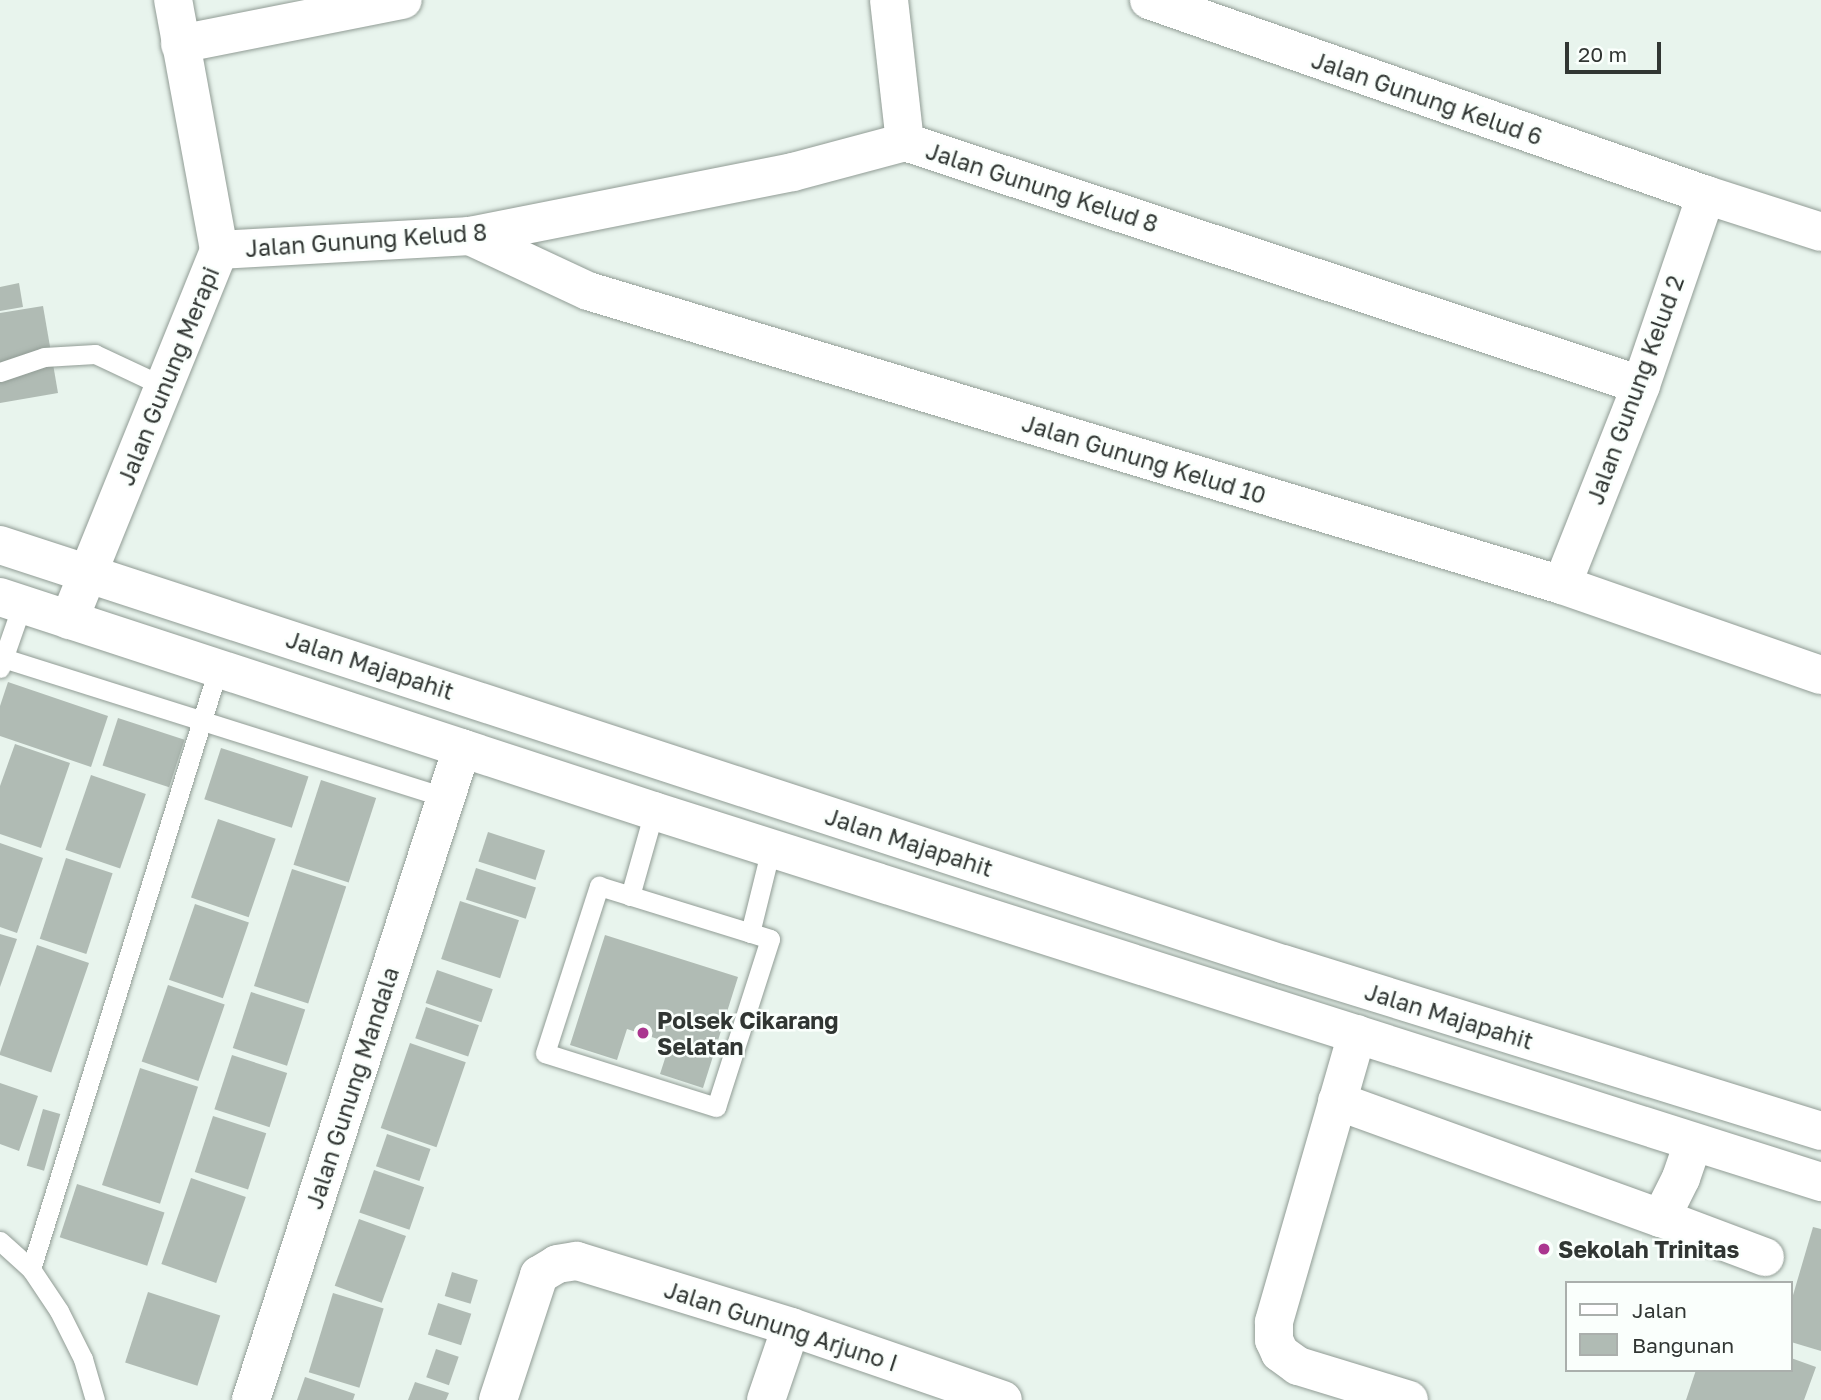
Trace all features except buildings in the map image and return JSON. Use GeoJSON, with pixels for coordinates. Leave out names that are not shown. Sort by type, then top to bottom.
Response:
{"type":"FeatureCollection","features":[{"type":"Feature","properties":{"kind":"street","name":"Jalan Gunung Merapi"},"geometry":{"type":"LineString","coordinates":[[69,620],[219,250],[173,0]]}},
{"type":"Feature","properties":{"kind":"street"},"geometry":{"type":"LineString","coordinates":[[180,44],[403,0]]}},
{"type":"Feature","properties":{"kind":"street"},"geometry":{"type":"LineString","coordinates":[[889,0],[905,142]]}},
{"type":"Feature","properties":{"kind":"street","name":"Jalan Gunung Kelud 6"},"geometry":{"type":"LineString","coordinates":[[1149,0],[1706,195],[1821,232]]}},
{"type":"Feature","properties":{"kind":"street","name":"Jalan Gunung Kelud 8"},"geometry":{"type":"LineString","coordinates":[[219,250],[470,236],[793,173],[905,142],[1641,384]]}},
{"type":"Feature","properties":{"kind":"street","name":"Jalan Gunung Kelud 2"},"geometry":{"type":"LineString","coordinates":[[1562,584],[1641,384],[1706,195]]}},
{"type":"Feature","properties":{"kind":"street","name":"Jalan Gunung Kelud 10"},"geometry":{"type":"LineString","coordinates":[[470,236],[588,291],[1562,584],[1821,675]]}},
{"type":"Feature","properties":{"kind":"street","name":"Jalan Majapahit"},"geometry":{"type":"LineString","coordinates":[[0,545],[1283,964],[1821,1131]]}},
{"type":"Feature","properties":{"kind":"street","name":"Jalan Majapahit"},"geometry":{"type":"LineString","coordinates":[[11,601],[218,669],[453,774],[654,811],[1821,1182]]}},
{"type":"Feature","properties":{"kind":"street","name":"Jalan Gunung Mandala"},"geometry":{"type":"LineString","coordinates":[[251,1400],[453,774]]}},
{"type":"Feature","properties":{"kind":"street"},"geometry":{"type":"LineString","coordinates":[[1270,1006],[1283,964]]}},
{"type":"Feature","properties":{"kind":"street"},"geometry":{"type":"LineString","coordinates":[[1357,1034],[1274,1322],[1274,1340],[1280,1353],[1298,1366],[1409,1400]]}},
{"type":"Feature","properties":{"kind":"street"},"geometry":{"type":"LineString","coordinates":[[1337,1101],[1765,1257]]}},
{"type":"Feature","properties":{"kind":"street"},"geometry":{"type":"LineString","coordinates":[[1661,1218],[1681,1178],[1693,1143]]}},
{"type":"Feature","properties":{"kind":"street","name":"Jalan Gunung Arjuno I"},"geometry":{"type":"LineString","coordinates":[[498,1400],[539,1275],[557,1264],[578,1261],[791,1327],[1003,1400]]}},
{"type":"Feature","properties":{"kind":"street"},"geometry":{"type":"LineString","coordinates":[[765,1400],[791,1327]]}},
{"type":"Feature","properties":{"kind":"lane"},"geometry":{"type":"LineString","coordinates":[[0,372],[44,357],[95,354],[163,386]]}},
{"type":"Feature","properties":{"kind":"lane"},"geometry":{"type":"LineString","coordinates":[[11,601],[1,661],[202,721],[453,774]]}},
{"type":"Feature","properties":{"kind":"lane"},"geometry":{"type":"LineString","coordinates":[[31,1269],[218,669]]}},
{"type":"Feature","properties":{"kind":"lane"},"geometry":{"type":"LineString","coordinates":[[630,896],[654,811]]}},
{"type":"Feature","properties":{"kind":"lane"},"geometry":{"type":"LineString","coordinates":[[750,933],[771,848]]}},
{"type":"Feature","properties":{"kind":"lane"},"geometry":{"type":"LineString","coordinates":[[599,886],[750,933],[770,939],[716,1107],[545,1053],[599,886]]}},
{"type":"Feature","properties":{"kind":"lane"},"geometry":{"type":"LineString","coordinates":[[0,1241],[31,1269],[59,1311],[83,1359],[95,1400]]}},
{"type":"Feature","properties":{"kind":"place","name":"Polsek Cikarang Selatan"},"geometry":{"type":"Point","coordinates":[643,1033]}},
{"type":"Feature","properties":{"kind":"place","name":"Sekolah Trinitas"},"geometry":{"type":"Point","coordinates":[1544,1249]}}]}
